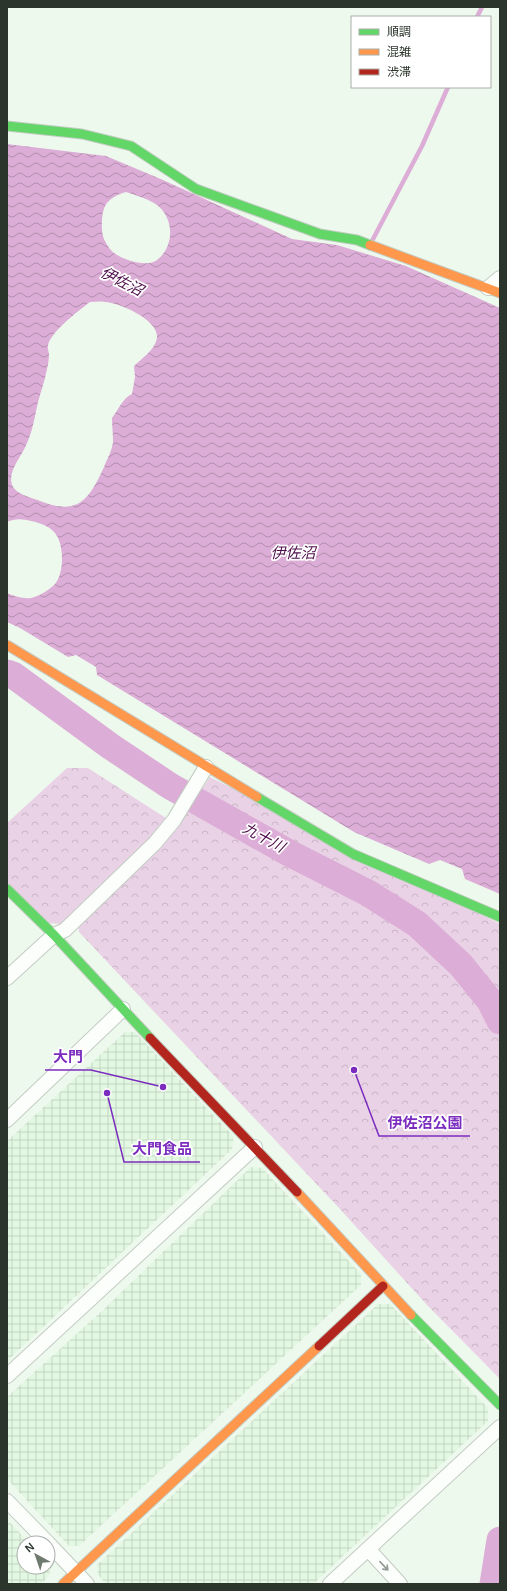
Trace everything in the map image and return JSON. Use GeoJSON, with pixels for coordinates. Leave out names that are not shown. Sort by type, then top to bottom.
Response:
{"type":"FeatureCollection","features":[{"type":"Feature","properties":{"kind":"street"},"geometry":{"type":"LineString","coordinates":[[7,126],[82,134],[131,146],[196,190],[320,234],[357,240],[494,291],[500,278]]}},
{"type":"Feature","properties":{"kind":"street"},"geometry":{"type":"LineString","coordinates":[[7,645],[206,767],[353,854],[500,917]]}},
{"type":"Feature","properties":{"kind":"street"},"geometry":{"type":"LineString","coordinates":[[7,978],[54,935],[65,930],[155,843],[179,811],[206,767]]}},
{"type":"Feature","properties":{"kind":"street"},"geometry":{"type":"LineString","coordinates":[[7,889],[54,935],[123,1010],[255,1147],[383,1286],[500,1405]]}},
{"type":"Feature","properties":{"kind":"street"},"geometry":{"type":"LineString","coordinates":[[7,1120],[123,1010]]}},
{"type":"Feature","properties":{"kind":"street"},"geometry":{"type":"LineString","coordinates":[[7,1376],[255,1147]]}},
{"type":"Feature","properties":{"kind":"street"},"geometry":{"type":"LineString","coordinates":[[63,1584],[383,1286]]}},
{"type":"Feature","properties":{"kind":"street"},"geometry":{"type":"LineString","coordinates":[[330,1584],[500,1427]]}},
{"type":"Feature","properties":{"kind":"street"},"geometry":{"type":"LineString","coordinates":[[7,1501],[40,1535]]}},
{"type":"Feature","properties":{"kind":"street"},"geometry":{"type":"LineString","coordinates":[[368,1549],[400,1584]]}},
{"type":"Feature","properties":{"kind":"street"},"geometry":{"type":"LineString","coordinates":[[56,1551],[87,1584]]}},
{"type":"Feature","properties":{"kind":"shaded area"},"geometry":{"type":"Polygon","coordinates":[[[125,1032],[135,1032],[234,1137],[232,1149],[7,1361],[7,1141],[125,1032]]]}},
{"type":"Feature","properties":{"kind":"shaded area"},"geometry":{"type":"Polygon","coordinates":[[[251,1167],[262,1168],[361,1274],[361,1285],[79,1546],[69,1546],[7,1479],[7,1397],[103,1310],[251,1167]]]}},
{"type":"Feature","properties":{"kind":"shaded area"},"geometry":{"type":"Polygon","coordinates":[[[378,1304],[390,1304],[488,1408],[488,1421],[313,1584],[106,1584],[98,1575],[97,1565],[378,1304]]]}},
{"type":"Feature","properties":{"kind":"shaded area"},"geometry":{"type":"Polygon","coordinates":[[[7,1519],[22,1535],[16,1535],[16,1575],[49,1575],[41,1584],[7,1584],[7,1519]]]}},
{"type":"Feature","properties":{"kind":"green space"},"geometry":{"type":"Polygon","coordinates":[[[67,768],[88,768],[169,820],[156,836],[61,924],[48,923],[7,883],[7,823],[67,768]]]}},
{"type":"Feature","properties":{"kind":"green space"},"geometry":{"type":"Polygon","coordinates":[[[210,777],[500,924],[500,1379],[427,1305],[339,1208],[79,932],[78,925],[175,831],[210,777]]]}},
{"type":"Feature","properties":{"kind":"water","name":"伊佐沼"},"geometry":{"type":"Polygon","coordinates":[[[7,144],[106,156],[163,180],[292,239],[337,245],[406,266],[500,308],[500,894],[465,879],[462,869],[440,860],[429,864],[354,832],[97,675],[96,667],[76,655],[68,657],[20,628],[7,622],[7,593],[19,597],[31,598],[50,588],[55,584],[60,574],[62,554],[57,536],[46,526],[39,523],[16,519],[7,522],[7,144]],[[126,192],[113,197],[105,206],[102,222],[103,237],[110,249],[118,256],[136,262],[153,262],[163,254],[167,247],[170,231],[166,215],[154,203],[126,192]],[[90,302],[59,328],[50,340],[48,346],[48,366],[32,428],[25,448],[13,469],[11,480],[14,488],[20,493],[53,505],[64,507],[73,506],[81,502],[99,479],[112,449],[112,418],[123,401],[132,394],[135,377],[134,366],[151,350],[157,338],[156,331],[152,325],[129,309],[112,303],[90,302]]]}},
{"type":"Feature","properties":{"kind":"waterway"},"geometry":{"type":"LineString","coordinates":[[478,16],[482,7]]}},
{"type":"Feature","properties":{"kind":"waterway"},"geometry":{"type":"LineString","coordinates":[[372,241],[422,146],[448,88]]}},
{"type":"Feature","properties":{"kind":"waterway","name":"九十川"},"geometry":{"type":"LineString","coordinates":[[7,673],[13,675],[110,746],[170,786],[289,853],[368,893],[417,924],[461,965],[490,1001],[500,1021]]}},
{"type":"Feature","properties":{"kind":"waterway","name":"九十川"},"geometry":{"type":"LineString","coordinates":[[493,1584],[500,1540]]}},
{"type":"Feature","properties":{"kind":"traffic: fast"},"geometry":{"type":"LineString","coordinates":[[7,126],[82,134],[131,146],[196,189],[320,234],[357,240],[370,245]]}},
{"type":"Feature","properties":{"kind":"traffic: fast"},"geometry":{"type":"LineString","coordinates":[[257,797],[353,854],[500,917]]}},
{"type":"Feature","properties":{"kind":"traffic: fast"},"geometry":{"type":"LineString","coordinates":[[7,889],[54,935],[150,1038]]}},
{"type":"Feature","properties":{"kind":"traffic: fast"},"geometry":{"type":"LineString","coordinates":[[411,1315],[500,1405]]}},
{"type":"Feature","properties":{"kind":"traffic: slow"},"geometry":{"type":"LineString","coordinates":[[370,245],[500,293]]}},
{"type":"Feature","properties":{"kind":"traffic: slow"},"geometry":{"type":"LineString","coordinates":[[7,645],[257,797]]}},
{"type":"Feature","properties":{"kind":"traffic: slow"},"geometry":{"type":"LineString","coordinates":[[297,1192],[411,1315]]}},
{"type":"Feature","properties":{"kind":"traffic: slow"},"geometry":{"type":"LineString","coordinates":[[63,1584],[319,1346]]}},
{"type":"Feature","properties":{"kind":"traffic: jam"},"geometry":{"type":"LineString","coordinates":[[150,1038],[297,1192]]}},
{"type":"Feature","properties":{"kind":"traffic: jam"},"geometry":{"type":"LineString","coordinates":[[319,1346],[383,1286]]}},
{"type":"Feature","properties":{"kind":"place","name":"伊佐沼公園"},"geometry":{"type":"Point","coordinates":[354,1070]}},
{"type":"Feature","properties":{"kind":"place","name":"大門"},"geometry":{"type":"Point","coordinates":[163,1087]}},
{"type":"Feature","properties":{"kind":"place","name":"大門食品"},"geometry":{"type":"Point","coordinates":[107,1093]}}]}
